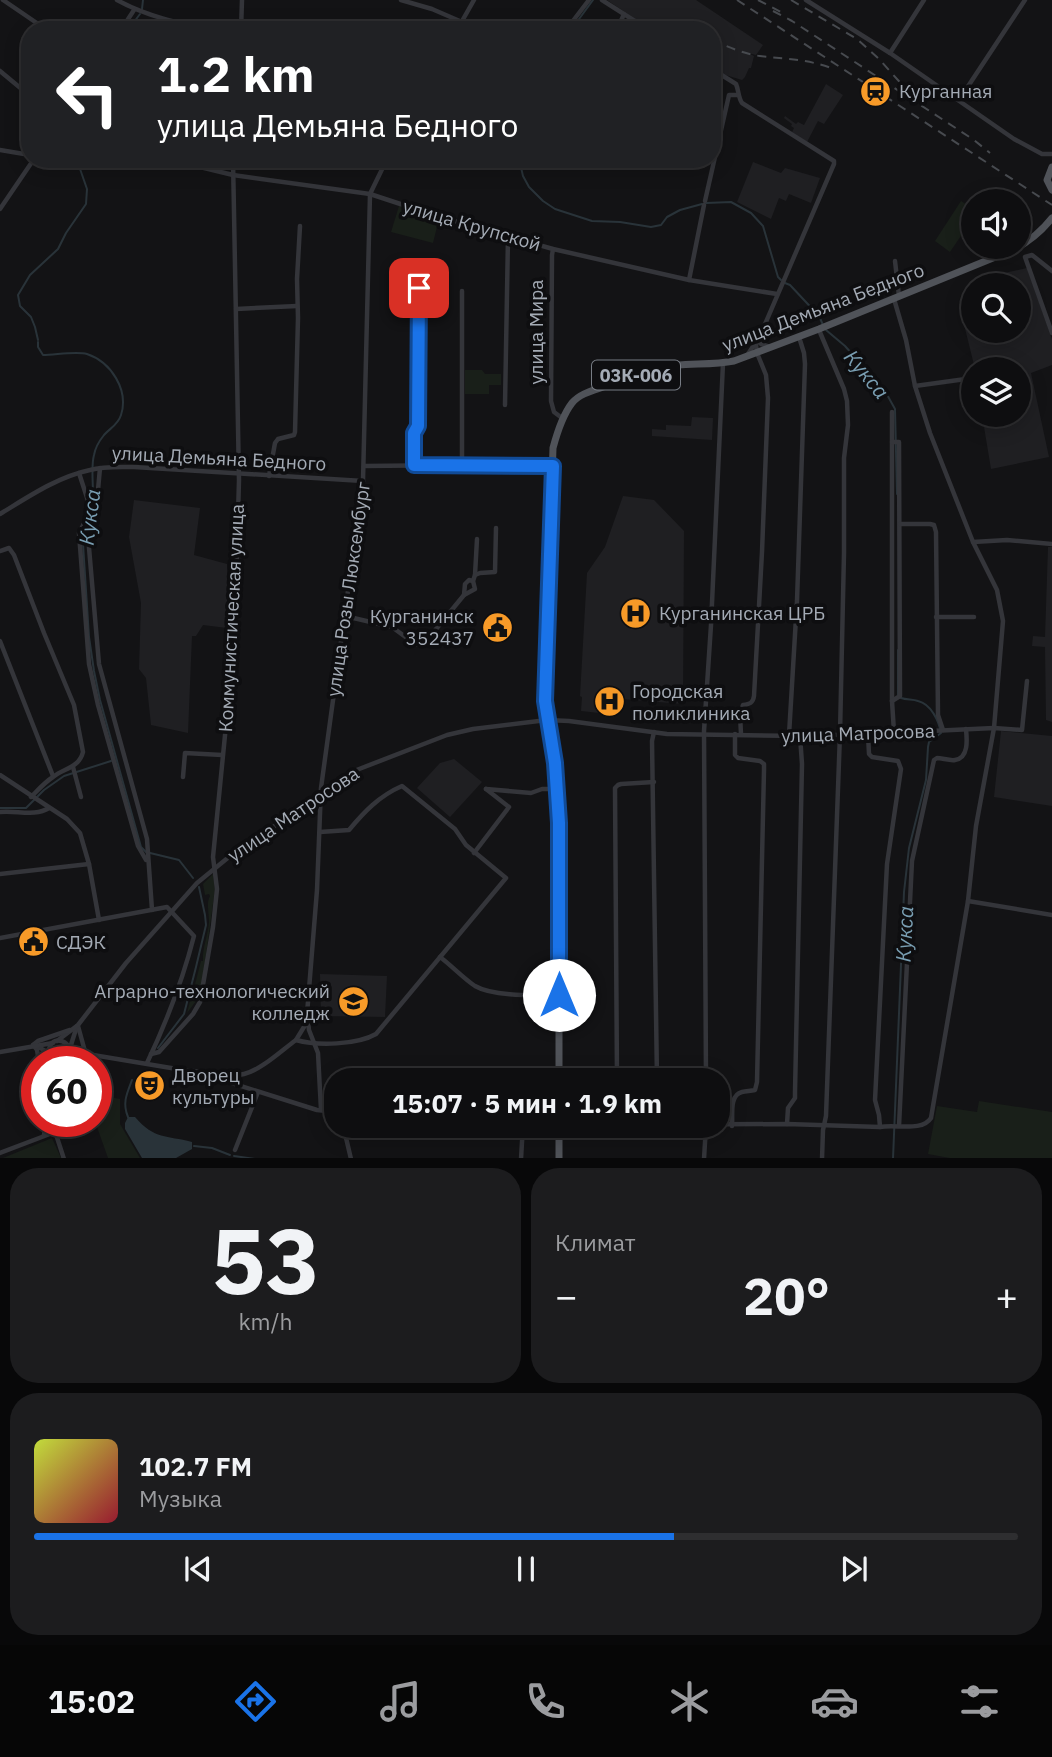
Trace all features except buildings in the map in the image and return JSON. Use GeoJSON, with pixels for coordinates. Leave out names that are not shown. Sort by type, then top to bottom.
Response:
{"type":"FeatureCollection","features":[{"type":"Feature","properties":{"kind":"main road"},"geometry":{"type":"LineString","coordinates":[[1052,167],[1047,180],[1052,190]]}},
{"type":"Feature","properties":{"kind":"main road","name":"улица Демьяна Бедного"},"geometry":{"type":"LineString","coordinates":[[563,418],[572,403],[585,394],[640,373],[672,366],[723,363],[822,328],[1015,249],[1031,241],[1052,218]]}},
{"type":"Feature","properties":{"kind":"main road","name":"03К-006"},"geometry":{"type":"LineString","coordinates":[[559,1068],[559,823],[555,763],[545,701],[553,448],[563,418]]}},
{"type":"Feature","properties":{"kind":"main road"},"geometry":{"type":"LineString","coordinates":[[559,1138],[559,1158]]}},
{"type":"Feature","properties":{"kind":"street"},"geometry":{"type":"LineString","coordinates":[[4,0],[34,21]]}},
{"type":"Feature","properties":{"kind":"street"},"geometry":{"type":"LineString","coordinates":[[117,0],[139,11],[174,21]]}},
{"type":"Feature","properties":{"kind":"street"},"geometry":{"type":"LineString","coordinates":[[237,0],[242,0],[241,21]]}},
{"type":"Feature","properties":{"kind":"street"},"geometry":{"type":"LineString","coordinates":[[401,0],[460,21]]}},
{"type":"Feature","properties":{"kind":"street"},"geometry":{"type":"LineString","coordinates":[[463,21],[474,0]]}},
{"type":"Feature","properties":{"kind":"street"},"geometry":{"type":"LineString","coordinates":[[573,21],[589,0]]}},
{"type":"Feature","properties":{"kind":"street"},"geometry":{"type":"LineString","coordinates":[[602,0],[634,21]]}},
{"type":"Feature","properties":{"kind":"street"},"geometry":{"type":"LineString","coordinates":[[806,0],[890,53],[1014,139],[1033,150],[1052,154]]}},
{"type":"Feature","properties":{"kind":"street"},"geometry":{"type":"LineString","coordinates":[[890,53],[924,0]]}},
{"type":"Feature","properties":{"kind":"street"},"geometry":{"type":"LineString","coordinates":[[959,100],[1025,0]]}},
{"type":"Feature","properties":{"kind":"street"},"geometry":{"type":"LineString","coordinates":[[130,21],[139,11]]}},
{"type":"Feature","properties":{"kind":"street"},"geometry":{"type":"LineString","coordinates":[[621,21],[624,15]]}},
{"type":"Feature","properties":{"kind":"street"},"geometry":{"type":"LineString","coordinates":[[0,71],[21,88]]}},
{"type":"Feature","properties":{"kind":"street"},"geometry":{"type":"LineString","coordinates":[[721,75],[736,84],[742,103],[834,161],[756,345],[766,375],[768,398],[762,552],[754,696],[753,701],[743,705],[741,709],[735,755],[764,764],[757,1082],[755,1090],[735,1096],[732,1126],[925,1126],[931,1118],[968,901],[976,826],[994,728],[1003,621],[997,590],[973,542],[930,433],[915,386],[896,297],[895,261]]}},
{"type":"Feature","properties":{"kind":"street"},"geometry":{"type":"LineString","coordinates":[[721,131],[729,95],[738,95]]}},
{"type":"Feature","properties":{"kind":"street"},"geometry":{"type":"LineString","coordinates":[[0,149],[21,153]]}},
{"type":"Feature","properties":{"kind":"street"},"geometry":{"type":"LineString","coordinates":[[0,209],[28,168]]}},
{"type":"Feature","properties":{"kind":"street","name":"улица Крупской"},"geometry":{"type":"LineString","coordinates":[[208,168],[233,175],[370,194],[553,249],[690,280],[777,294]]}},
{"type":"Feature","properties":{"kind":"street","name":"Коммунистическая улица"},"geometry":{"type":"LineString","coordinates":[[151,1054],[159,1052],[193,1014],[200,1002],[215,914],[217,889],[213,857],[234,644],[239,474],[233,168]]}},
{"type":"Feature","properties":{"kind":"street","name":"улица Розы Люксембург"},"geometry":{"type":"LineString","coordinates":[[296,1040],[307,1021],[317,890],[321,788],[363,481],[370,194],[383,168]]}},
{"type":"Feature","properties":{"kind":"street"},"geometry":{"type":"LineString","coordinates":[[690,280],[713,168]]}},
{"type":"Feature","properties":{"kind":"street"},"geometry":{"type":"LineString","coordinates":[[269,475],[275,443],[278,439],[294,435],[295,432],[296,279],[300,226]]}},
{"type":"Feature","properties":{"kind":"street"},"geometry":{"type":"LineString","coordinates":[[505,405],[508,237]]}},
{"type":"Feature","properties":{"kind":"street","name":"улица Мира"},"geometry":{"type":"LineString","coordinates":[[553,249],[551,401],[554,412],[563,418]]}},
{"type":"Feature","properties":{"kind":"street"},"geometry":{"type":"LineString","coordinates":[[1052,271],[1032,255],[1025,257],[1052,333]]}},
{"type":"Feature","properties":{"kind":"street"},"geometry":{"type":"LineString","coordinates":[[414,465],[414,433],[418,426],[419,288]]}},
{"type":"Feature","properties":{"kind":"street"},"geometry":{"type":"LineString","coordinates":[[462,291],[462,465]]}},
{"type":"Feature","properties":{"kind":"street"},"geometry":{"type":"LineString","coordinates":[[236,309],[297,306]]}},
{"type":"Feature","properties":{"kind":"street"},"geometry":{"type":"LineString","coordinates":[[822,328],[848,401],[844,457],[840,734],[822,1158]]}},
{"type":"Feature","properties":{"kind":"street"},"geometry":{"type":"LineString","coordinates":[[789,735],[797,601],[805,364],[799,337]]}},
{"type":"Feature","properties":{"kind":"street"},"geometry":{"type":"LineString","coordinates":[[758,339],[761,344],[772,347]]}},
{"type":"Feature","properties":{"kind":"street"},"geometry":{"type":"LineString","coordinates":[[745,357],[758,339]]}},
{"type":"Feature","properties":{"kind":"street"},"geometry":{"type":"LineString","coordinates":[[706,1068],[704,734],[723,363]]}},
{"type":"Feature","properties":{"kind":"street"},"geometry":{"type":"LineString","coordinates":[[915,386],[961,380]]}},
{"type":"Feature","properties":{"kind":"street"},"geometry":{"type":"LineString","coordinates":[[892,412],[894,732]]}},
{"type":"Feature","properties":{"kind":"street"},"geometry":{"type":"LineString","coordinates":[[892,701],[900,696],[899,442],[894,442]]}},
{"type":"Feature","properties":{"kind":"street"},"geometry":{"type":"LineString","coordinates":[[364,467],[553,466]]}},
{"type":"Feature","properties":{"kind":"street","name":"улица Демьяна Бедного"},"geometry":{"type":"LineString","coordinates":[[0,514],[58,481],[95,469],[134,467],[363,481]]}},
{"type":"Feature","properties":{"kind":"street"},"geometry":{"type":"LineString","coordinates":[[95,469],[96,512],[88,536],[99,664],[147,839],[152,910]]}},
{"type":"Feature","properties":{"kind":"street"},"geometry":{"type":"LineString","coordinates":[[79,473],[91,510],[79,533],[89,664],[138,846],[148,863]]}},
{"type":"Feature","properties":{"kind":"street"},"geometry":{"type":"LineString","coordinates":[[900,524],[930,524],[936,532],[938,715],[941,730]]}},
{"type":"Feature","properties":{"kind":"street"},"geometry":{"type":"LineString","coordinates":[[475,575],[495,572],[496,527]]}},
{"type":"Feature","properties":{"kind":"street"},"geometry":{"type":"LineString","coordinates":[[345,616],[392,627],[415,645],[423,645],[464,595],[475,589],[473,581],[477,539]]}},
{"type":"Feature","properties":{"kind":"street"},"geometry":{"type":"LineString","coordinates":[[973,542],[1007,540],[1052,544]]}},
{"type":"Feature","properties":{"kind":"street"},"geometry":{"type":"LineString","coordinates":[[0,551],[9,548],[15,555],[74,705],[83,752],[74,771],[81,797]]}},
{"type":"Feature","properties":{"kind":"street"},"geometry":{"type":"LineString","coordinates":[[936,617],[974,617]]}},
{"type":"Feature","properties":{"kind":"street"},"geometry":{"type":"LineString","coordinates":[[0,641],[54,776]]}},
{"type":"Feature","properties":{"kind":"street","name":"улица Матросова"},"geometry":{"type":"LineString","coordinates":[[76,1026],[171,911],[214,867],[354,771],[447,734],[547,720],[654,732],[704,734],[800,736],[994,728],[1022,730],[1027,681]]}},
{"type":"Feature","properties":{"kind":"street"},"geometry":{"type":"LineString","coordinates":[[898,1126],[912,861],[934,760],[941,758],[954,761],[963,755],[967,746],[966,729]]}},
{"type":"Feature","properties":{"kind":"street"},"geometry":{"type":"LineString","coordinates":[[654,732],[657,1068]]}},
{"type":"Feature","properties":{"kind":"street"},"geometry":{"type":"LineString","coordinates":[[868,734],[869,754],[898,761],[901,769],[887,864],[875,1100],[880,1127]]}},
{"type":"Feature","properties":{"kind":"street"},"geometry":{"type":"LineString","coordinates":[[788,1125],[788,1108],[795,1098],[802,764],[800,736]]}},
{"type":"Feature","properties":{"kind":"street"},"geometry":{"type":"LineString","coordinates":[[183,777],[186,752],[222,755]]}},
{"type":"Feature","properties":{"kind":"street"},"geometry":{"type":"LineString","coordinates":[[34,799],[54,776],[74,771]]}},
{"type":"Feature","properties":{"kind":"street"},"geometry":{"type":"LineString","coordinates":[[0,775],[67,819],[80,833],[89,864],[99,920]]}},
{"type":"Feature","properties":{"kind":"street"},"geometry":{"type":"LineString","coordinates":[[617,1068],[615,788],[621,784],[654,782]]}},
{"type":"Feature","properties":{"kind":"street"},"geometry":{"type":"LineString","coordinates":[[112,1057],[193,1071],[238,1075],[255,1070],[296,1040],[314,1043],[357,1042],[369,1038],[376,1034],[506,878],[474,853],[455,829],[402,786],[372,804],[349,830],[320,832]]}},
{"type":"Feature","properties":{"kind":"street"},"geometry":{"type":"LineString","coordinates":[[474,853],[509,807],[486,789],[531,793],[542,789],[557,789]]}},
{"type":"Feature","properties":{"kind":"street"},"geometry":{"type":"LineString","coordinates":[[0,811],[32,813],[48,808]]}},
{"type":"Feature","properties":{"kind":"street"},"geometry":{"type":"LineString","coordinates":[[0,874],[89,864]]}},
{"type":"Feature","properties":{"kind":"street"},"geometry":{"type":"LineString","coordinates":[[968,901],[1052,915]]}},
{"type":"Feature","properties":{"kind":"street"},"geometry":{"type":"LineString","coordinates":[[0,938],[167,907],[171,911]]}},
{"type":"Feature","properties":{"kind":"street","name":"Коммунистическая улица"},"geometry":{"type":"LineString","coordinates":[[147,1063],[194,936],[171,911]]}},
{"type":"Feature","properties":{"kind":"street"},"geometry":{"type":"LineString","coordinates":[[440,957],[474,986],[485,990],[514,995],[559,995]]}},
{"type":"Feature","properties":{"kind":"street","name":"улица Розы Люксембург"},"geometry":{"type":"LineString","coordinates":[[307,1021],[318,1053],[321,1110]]}},
{"type":"Feature","properties":{"kind":"street"},"geometry":{"type":"LineString","coordinates":[[51,1046],[76,1026]]}},
{"type":"Feature","properties":{"kind":"street"},"geometry":{"type":"LineString","coordinates":[[33,1045],[76,1026]]}},
{"type":"Feature","properties":{"kind":"street"},"geometry":{"type":"LineString","coordinates":[[71,1046],[76,1026]]}},
{"type":"Feature","properties":{"kind":"street"},"geometry":{"type":"LineString","coordinates":[[76,1026],[83,1046]]}},
{"type":"Feature","properties":{"kind":"street"},"geometry":{"type":"LineString","coordinates":[[0,1052],[55,1042],[66,1042],[69,1046]]}},
{"type":"Feature","properties":{"kind":"street"},"geometry":{"type":"LineString","coordinates":[[193,1071],[324,1110]]}},
{"type":"Feature","properties":{"kind":"street"},"geometry":{"type":"LineString","coordinates":[[234,1150],[258,1092]]}},
{"type":"Feature","properties":{"kind":"street"},"geometry":{"type":"LineString","coordinates":[[0,1153],[41,1137]]}},
{"type":"Feature","properties":{"kind":"street"},"geometry":{"type":"LineString","coordinates":[[57,1137],[64,1158]]}},
{"type":"Feature","properties":{"kind":"street"},"geometry":{"type":"LineString","coordinates":[[346,1138],[351,1158]]}},
{"type":"Feature","properties":{"kind":"street"},"geometry":{"type":"LineString","coordinates":[[521,1158],[522,1138]]}},
{"type":"Feature","properties":{"kind":"street"},"geometry":{"type":"LineString","coordinates":[[704,1158],[705,1138]]}},
{"type":"Feature","properties":{"kind":"shaded area"},"geometry":{"type":"Polygon","coordinates":[[[607,0],[696,0],[763,45],[756,55],[748,53],[754,56],[751,68],[742,80],[722,74],[721,21],[638,21],[607,0]]]}},
{"type":"Feature","properties":{"kind":"shaded area"},"geometry":{"type":"Polygon","coordinates":[[[826,84],[843,95],[824,124],[818,121],[807,142],[792,132],[792,124],[784,118],[785,116],[796,124],[798,122],[804,125],[826,84]]]}},
{"type":"Feature","properties":{"kind":"shaded area"},"geometry":{"type":"Polygon","coordinates":[[[753,162],[781,173],[785,168],[820,178],[811,203],[789,194],[786,201],[779,198],[771,219],[737,202],[753,162]]]}},
{"type":"Feature","properties":{"kind":"shaded area"},"geometry":{"type":"Polygon","coordinates":[[[961,201],[961,236],[950,252],[935,241],[961,201]]]}},
{"type":"Feature","properties":{"kind":"shaded area"},"geometry":{"type":"Polygon","coordinates":[[[399,206],[439,219],[433,243],[391,232],[399,206]]]}},
{"type":"Feature","properties":{"kind":"shaded area"},"geometry":{"type":"Polygon","coordinates":[[[1027,268],[1029,273],[1004,273],[1027,268]]]}},
{"type":"Feature","properties":{"kind":"shaded area"},"geometry":{"type":"Polygon","coordinates":[[[1031,279],[1052,339],[1052,365],[1031,373],[1031,357],[972,357],[969,343],[1031,343],[1031,279]]]}},
{"type":"Feature","properties":{"kind":"shaded area"},"geometry":{"type":"Polygon","coordinates":[[[465,370],[501,374],[501,385],[489,385],[489,394],[465,394],[465,370]]]}},
{"type":"Feature","properties":{"kind":"shaded area"},"geometry":{"type":"Polygon","coordinates":[[[1031,373],[1049,457],[991,469],[984,427],[1031,427],[1031,373]]]}},
{"type":"Feature","properties":{"kind":"shaded area"},"geometry":{"type":"Polygon","coordinates":[[[692,417],[713,418],[712,440],[652,436],[652,429],[666,430],[666,425],[691,426],[692,417]]]}},
{"type":"Feature","properties":{"kind":"shaded area","name":"Курганинская ЦРБ"},"geometry":{"type":"Polygon","coordinates":[[[623,496],[654,500],[684,531],[683,704],[621,699],[618,715],[581,711],[587,573],[605,547],[623,496]]]}},
{"type":"Feature","properties":{"kind":"shaded area"},"geometry":{"type":"Polygon","coordinates":[[[134,500],[200,508],[194,555],[227,564],[227,628],[203,625],[196,636],[192,636],[188,733],[151,725],[146,678],[139,669],[141,603],[129,537],[134,500]]]}},
{"type":"Feature","properties":{"kind":"shaded area"},"geometry":{"type":"Polygon","coordinates":[[[1048,547],[1052,547],[1052,722],[1046,720],[1045,647],[1032,646],[1033,636],[1045,637],[1048,547]]]}},
{"type":"Feature","properties":{"kind":"shaded area"},"geometry":{"type":"Polygon","coordinates":[[[1001,731],[1052,736],[1052,806],[994,797],[1001,731]]]}},
{"type":"Feature","properties":{"kind":"shaded area"},"geometry":{"type":"Polygon","coordinates":[[[454,759],[482,782],[450,817],[417,788],[440,763],[454,759]]]}},
{"type":"Feature","properties":{"kind":"shaded area"},"geometry":{"type":"Polygon","coordinates":[[[213,874],[215,889],[202,984],[199,997],[187,1013],[192,993],[196,994],[197,990],[194,988],[203,961],[209,922],[210,896],[205,895],[203,884],[213,874]]]}},
{"type":"Feature","properties":{"kind":"shaded area","name":"Аграрно-технологический колледж"},"geometry":{"type":"Polygon","coordinates":[[[320,974],[387,976],[385,1017],[321,1016],[320,974]]]}},
{"type":"Feature","properties":{"kind":"shaded area"},"geometry":{"type":"Polygon","coordinates":[[[112,1097],[120,1099],[120,1124],[140,1158],[108,1158],[101,1137],[112,1137],[112,1097]]]}},
{"type":"Feature","properties":{"kind":"shaded area"},"geometry":{"type":"Polygon","coordinates":[[[979,1101],[1052,1112],[1052,1158],[950,1158],[928,1154],[937,1106],[977,1112],[979,1101]]]}},
{"type":"Feature","properties":{"kind":"shaded area"},"geometry":{"type":"Polygon","coordinates":[[[128,1117],[135,1117],[155,1133],[192,1142],[192,1149],[176,1158],[142,1158],[125,1129],[128,1117]]]}},
{"type":"Feature","properties":{"kind":"shaded area"},"geometry":{"type":"Polygon","coordinates":[[[52,1138],[61,1158],[3,1158],[52,1138]]]}},
{"type":"Feature","properties":{"kind":"waterway","name":"Кукса"},"geometry":{"type":"LineString","coordinates":[[142,9],[143,0]]}},
{"type":"Feature","properties":{"kind":"waterway","name":"Кукса"},"geometry":{"type":"LineString","coordinates":[[578,21],[593,0]]}},
{"type":"Feature","properties":{"kind":"waterway","name":"Кукса"},"geometry":{"type":"LineString","coordinates":[[135,21],[140,14]]}},
{"type":"Feature","properties":{"kind":"waterway","name":"Кукса"},"geometry":{"type":"LineString","coordinates":[[38,340],[31,317],[20,306],[18,295],[30,275],[58,249],[86,204],[87,189],[80,168]]}},
{"type":"Feature","properties":{"kind":"waterway","name":"Кукса"},"geometry":{"type":"LineString","coordinates":[[521,168],[529,187],[543,201],[555,209],[592,221],[651,227],[661,225],[667,217],[680,210],[702,204]]}},
{"type":"Feature","properties":{"kind":"waterway","name":"Кукса"},"geometry":{"type":"LineString","coordinates":[[706,203],[731,202],[751,213],[763,226],[781,280]]}},
{"type":"Feature","properties":{"kind":"waterway","name":"Кукса"},"geometry":{"type":"LineString","coordinates":[[785,283],[819,316],[823,325]]}},
{"type":"Feature","properties":{"kind":"waterway","name":"Кукса"},"geometry":{"type":"LineString","coordinates":[[826,330],[845,346],[885,391],[895,409],[897,494]]}},
{"type":"Feature","properties":{"kind":"waterway","name":"Кукса"},"geometry":{"type":"LineString","coordinates":[[38,342],[43,355],[77,353],[96,358],[110,370],[120,387],[123,406],[120,418],[102,437],[94,455],[92,509]]}},
{"type":"Feature","properties":{"kind":"waterway","name":"Кукса"},"geometry":{"type":"LineString","coordinates":[[91,515],[83,532],[83,544],[94,671],[141,847],[146,852],[179,860],[193,878]]}},
{"type":"Feature","properties":{"kind":"waterway","name":"Кукса"},"geometry":{"type":"LineString","coordinates":[[898,650],[898,696]]}},
{"type":"Feature","properties":{"kind":"waterway","name":"Кукса"},"geometry":{"type":"LineString","coordinates":[[893,1158],[904,892],[909,848],[926,780],[929,742],[941,733],[936,718],[927,706],[916,700],[901,698]]}},
{"type":"Feature","properties":{"kind":"waterway","name":"Кукса"},"geometry":{"type":"LineString","coordinates":[[0,808],[26,808],[44,790],[64,776],[111,761]]}},
{"type":"Feature","properties":{"kind":"waterway","name":"Кукса"},"geometry":{"type":"LineString","coordinates":[[158,1048],[184,1014],[196,967],[206,925],[199,887]]}},
{"type":"Feature","properties":{"kind":"waterway","name":"Кукса"},"geometry":{"type":"LineString","coordinates":[[128,1117],[125,1103],[132,1080]]}},
{"type":"Feature","properties":{"kind":"waterway","name":"Кукса"},"geometry":{"type":"LineString","coordinates":[[194,1146],[212,1148],[230,1155]]}},
{"type":"Feature","properties":{"kind":"waterway","name":"Кукса"},"geometry":{"type":"LineString","coordinates":[[234,1156],[248,1158]]}},
{"type":"Feature","properties":{"kind":"railway"},"geometry":{"type":"LineString","coordinates":[[737,0],[1052,205]]}},
{"type":"Feature","properties":{"kind":"railway"},"geometry":{"type":"LineString","coordinates":[[758,0],[781,12]]}},
{"type":"Feature","properties":{"kind":"railway"},"geometry":{"type":"LineString","coordinates":[[791,0],[857,39],[906,89]]}},
{"type":"Feature","properties":{"kind":"railway"},"geometry":{"type":"LineString","coordinates":[[773,11],[974,140],[990,153]]}},
{"type":"Feature","properties":{"kind":"railway"},"geometry":{"type":"LineString","coordinates":[[721,44],[754,55],[805,61],[831,68]]}},
{"type":"Feature","properties":{"kind":"place","name":"Курганная"},"geometry":{"type":"Point","coordinates":[876,91]}},
{"type":"Feature","properties":{"kind":"place","name":"Курганинская ЦРБ"},"geometry":{"type":"Point","coordinates":[636,613]}},
{"type":"Feature","properties":{"kind":"place","name":"Курганинск 352437"},"geometry":{"type":"Point","coordinates":[497,627]}},
{"type":"Feature","properties":{"kind":"place","name":"Городская поликлиника"},"geometry":{"type":"Point","coordinates":[609,702]}},
{"type":"Feature","properties":{"kind":"place","name":"СДЭК"},"geometry":{"type":"Point","coordinates":[33,942]}},
{"type":"Feature","properties":{"kind":"place","name":"Аграрно-технологический колледж"},"geometry":{"type":"Point","coordinates":[353,1002]}},
{"type":"Feature","properties":{"kind":"place","name":"Дворец культуры"},"geometry":{"type":"Point","coordinates":[149,1086]}},
{"type":"Feature","properties":{"kind":"route"},"geometry":{"type":"LineString","coordinates":[[419,288],[418,426],[414,433],[414,465],[553,466],[545,701],[555,763],[559,823],[559,995]]}}]}
